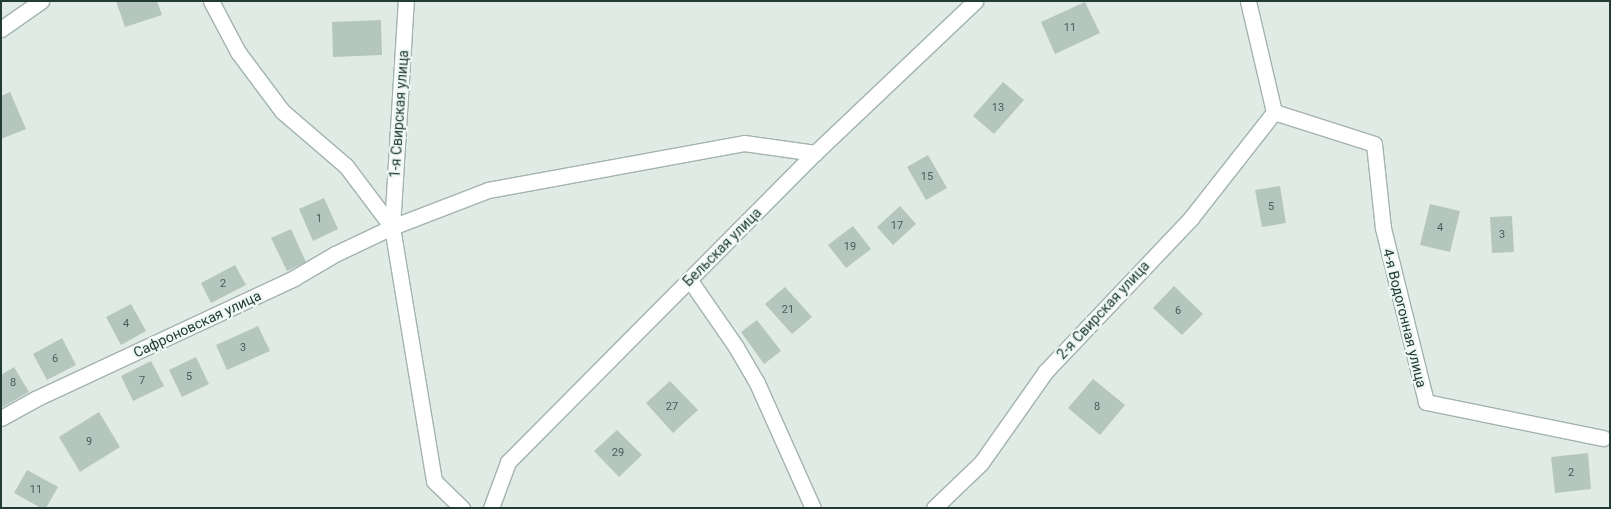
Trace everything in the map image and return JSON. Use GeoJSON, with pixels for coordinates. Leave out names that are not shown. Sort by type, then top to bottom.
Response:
{"type":"FeatureCollection","features":[{"type":"Feature","properties":{"kind":"street"},"geometry":{"type":"LineString","coordinates":[[1,29],[41,1]]}},
{"type":"Feature","properties":{"kind":"street"},"geometry":{"type":"LineString","coordinates":[[211,1],[238,52],[282,111],[346,166],[392,227],[434,481],[462,508]]}},
{"type":"Feature","properties":{"kind":"street","name":"1-я Свирская улица"},"geometry":{"type":"LineString","coordinates":[[392,227],[406,1]]}},
{"type":"Feature","properties":{"kind":"street","name":"Бельская улица"},"geometry":{"type":"LineString","coordinates":[[490,508],[508,462],[815,153],[975,1]]}},
{"type":"Feature","properties":{"kind":"street"},"geometry":{"type":"LineString","coordinates":[[1248,1],[1274,112]]}},
{"type":"Feature","properties":{"kind":"street","name":"4-я Водогонная улица"},"geometry":{"type":"LineString","coordinates":[[1274,112],[1374,144],[1383,228],[1426,402],[1603,438]]}},
{"type":"Feature","properties":{"kind":"street","name":"2-я Свирская улица"},"geometry":{"type":"LineString","coordinates":[[934,508],[981,463],[1046,371],[1191,218],[1274,112]]}},
{"type":"Feature","properties":{"kind":"street","name":"Сафроновская улица"},"geometry":{"type":"LineString","coordinates":[[1,418],[34,399],[242,304],[294,278],[335,254],[392,227],[488,190],[744,143],[815,153]]}},
{"type":"Feature","properties":{"kind":"street"},"geometry":{"type":"LineString","coordinates":[[689,279],[736,347],[757,383],[813,508]]}},
{"type":"Feature","properties":{"kind":"building"},"geometry":{"type":"Polygon","coordinates":[[[116,1],[157,1],[162,15],[125,27],[116,1]]]}},
{"type":"Feature","properties":{"kind":"building"},"geometry":{"type":"Polygon","coordinates":[[[1085,2],[1100,33],[1055,54],[1041,22],[1085,2]]]}},
{"type":"Feature","properties":{"kind":"building"},"geometry":{"type":"Polygon","coordinates":[[[381,20],[382,55],[333,57],[332,22],[381,20]]]}},
{"type":"Feature","properties":{"kind":"building"},"geometry":{"type":"Polygon","coordinates":[[[1003,82],[1024,100],[994,134],[973,116],[1003,82]]]}},
{"type":"Feature","properties":{"kind":"building"},"geometry":{"type":"Polygon","coordinates":[[[10,92],[26,129],[1,139],[1,96],[10,92]]]}},
{"type":"Feature","properties":{"kind":"building"},"geometry":{"type":"Polygon","coordinates":[[[928,155],[947,188],[926,200],[907,167],[928,155]]]}},
{"type":"Feature","properties":{"kind":"building"},"geometry":{"type":"Polygon","coordinates":[[[1280,186],[1286,223],[1262,227],[1255,190],[1280,186]]]}},
{"type":"Feature","properties":{"kind":"building"},"geometry":{"type":"Polygon","coordinates":[[[324,198],[338,229],[313,241],[299,209],[324,198]]]}},
{"type":"Feature","properties":{"kind":"building"},"geometry":{"type":"Polygon","coordinates":[[[1430,204],[1460,211],[1450,252],[1420,245],[1430,204]]]}},
{"type":"Feature","properties":{"kind":"building"},"geometry":{"type":"Polygon","coordinates":[[[900,206],[916,224],[893,245],[877,227],[900,206]]]}},
{"type":"Feature","properties":{"kind":"building"},"geometry":{"type":"Polygon","coordinates":[[[1512,216],[1514,252],[1492,253],[1490,217],[1512,216]]]}},
{"type":"Feature","properties":{"kind":"building"},"geometry":{"type":"Polygon","coordinates":[[[853,226],[871,249],[846,268],[828,245],[853,226]]]}},
{"type":"Feature","properties":{"kind":"building"},"geometry":{"type":"Polygon","coordinates":[[[291,229],[306,262],[287,271],[271,238],[291,229]]]}},
{"type":"Feature","properties":{"kind":"building"},"geometry":{"type":"Polygon","coordinates":[[[235,265],[246,285],[211,303],[201,283],[235,265]]]}},
{"type":"Feature","properties":{"kind":"building"},"geometry":{"type":"Polygon","coordinates":[[[1174,286],[1203,314],[1182,335],[1153,308],[1174,286]]]}},
{"type":"Feature","properties":{"kind":"building"},"geometry":{"type":"Polygon","coordinates":[[[785,287],[812,317],[792,334],[765,304],[785,287]]]}},
{"type":"Feature","properties":{"kind":"building"},"geometry":{"type":"Polygon","coordinates":[[[131,304],[146,331],[121,345],[106,317],[131,304]]]}},
{"type":"Feature","properties":{"kind":"building"},"geometry":{"type":"Polygon","coordinates":[[[757,320],[781,351],[764,364],[741,332],[757,320]]]}},
{"type":"Feature","properties":{"kind":"building"},"geometry":{"type":"Polygon","coordinates":[[[258,326],[270,351],[227,370],[216,345],[258,326]]]}},
{"type":"Feature","properties":{"kind":"building"},"geometry":{"type":"Polygon","coordinates":[[[62,338],[76,365],[47,380],[33,354],[62,338]]]}},
{"type":"Feature","properties":{"kind":"building"},"geometry":{"type":"Polygon","coordinates":[[[196,357],[209,384],[182,397],[169,370],[196,357]]]}},
{"type":"Feature","properties":{"kind":"building"},"geometry":{"type":"Polygon","coordinates":[[[151,361],[164,386],[133,401],[121,376],[151,361]]]}},
{"type":"Feature","properties":{"kind":"building"},"geometry":{"type":"Polygon","coordinates":[[[14,367],[29,392],[1,408],[1,375],[14,367]]]}},
{"type":"Feature","properties":{"kind":"building"},"geometry":{"type":"Polygon","coordinates":[[[1093,379],[1125,405],[1100,435],[1068,408],[1093,379]]]}},
{"type":"Feature","properties":{"kind":"building"},"geometry":{"type":"Polygon","coordinates":[[[670,381],[698,410],[673,433],[646,403],[670,381]]]}},
{"type":"Feature","properties":{"kind":"building"},"geometry":{"type":"Polygon","coordinates":[[[99,412],[120,447],[80,472],[59,437],[99,412]]]}},
{"type":"Feature","properties":{"kind":"building"},"geometry":{"type":"Polygon","coordinates":[[[617,430],[642,455],[619,477],[594,451],[617,430]]]}},
{"type":"Feature","properties":{"kind":"building"},"geometry":{"type":"Polygon","coordinates":[[[1588,453],[1591,489],[1555,493],[1551,457],[1588,453]]]}},
{"type":"Feature","properties":{"kind":"building"},"geometry":{"type":"Polygon","coordinates":[[[27,470],[58,487],[46,508],[41,508],[14,493],[27,470]]]}}]}
